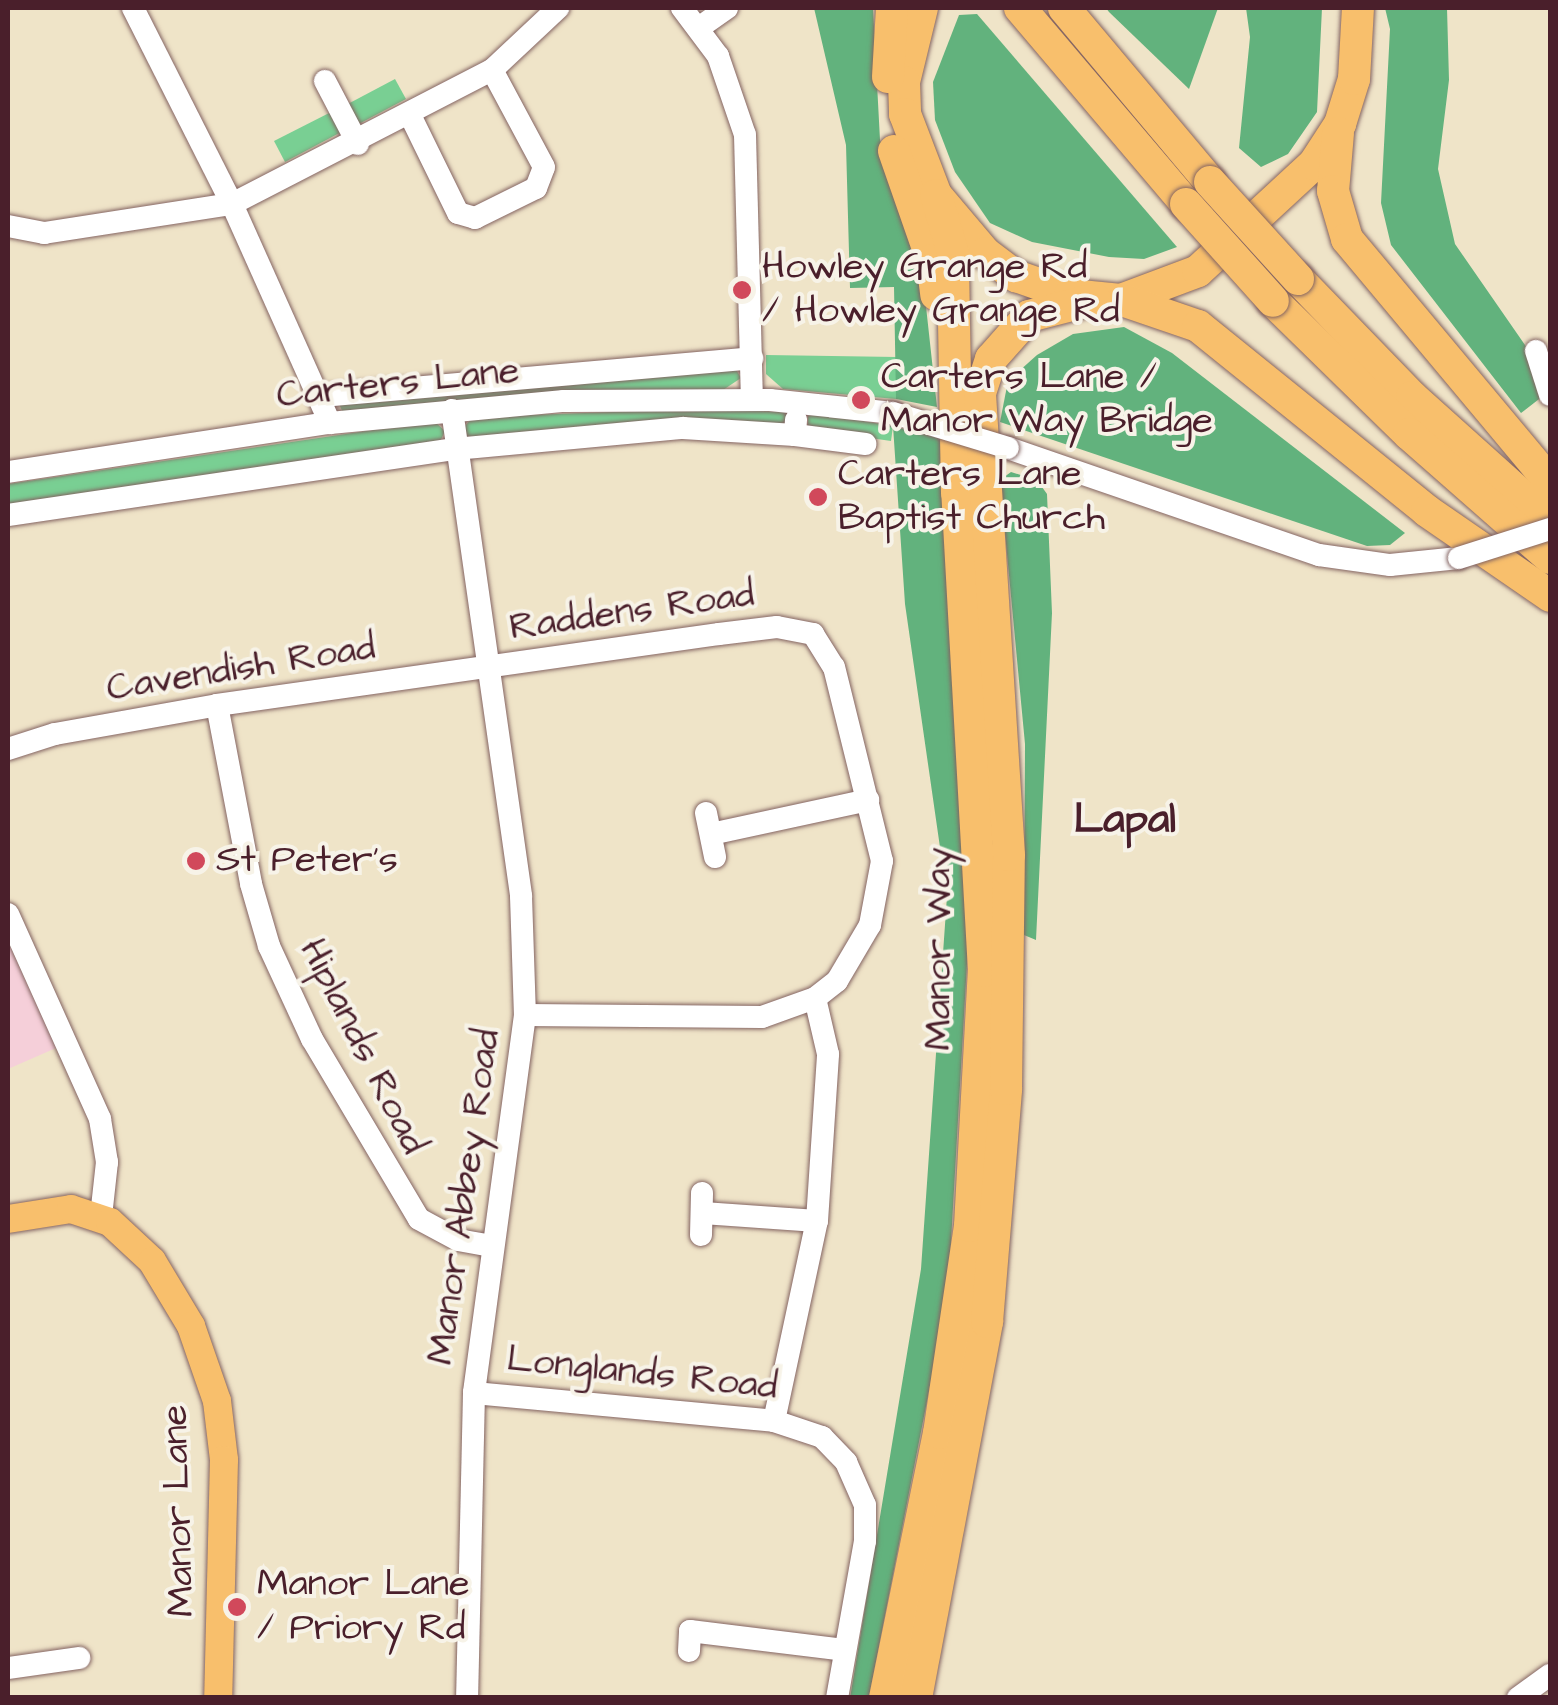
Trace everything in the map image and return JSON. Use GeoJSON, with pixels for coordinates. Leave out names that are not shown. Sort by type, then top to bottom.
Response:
{"type":"FeatureCollection","features":[{"type":"Feature","properties":{"kind":"highway"},"geometry":{"type":"LineString","coordinates":[[896,8],[911,141],[936,195],[985,253],[1016,276],[1198,326],[1427,511],[1550,596]]}},
{"type":"Feature","properties":{"kind":"highway"},"geometry":{"type":"LineString","coordinates":[[896,8],[889,131],[932,260],[957,493]]}},
{"type":"Feature","properties":{"kind":"highway"},"geometry":{"type":"LineString","coordinates":[[904,82],[922,8]]}},
{"type":"Feature","properties":{"kind":"highway"},"geometry":{"type":"LineString","coordinates":[[1020,8],[1198,193],[1298,279],[1412,397],[1550,525]]}},
{"type":"Feature","properties":{"kind":"highway"},"geometry":{"type":"LineString","coordinates":[[1064,8],[1273,301],[1409,434],[1550,558]]}},
{"type":"Feature","properties":{"kind":"highway"},"geometry":{"type":"LineString","coordinates":[[1358,8],[1358,50],[1340,124],[1333,192],[1346,239],[1550,482]]}},
{"type":"Feature","properties":{"kind":"highway","name":"Manor Way"},"geometry":{"type":"LineString","coordinates":[[916,1698],[987,1322],[1006,1089],[1010,873],[980,392],[990,359],[1029,316],[1178,283],[1240,239],[1314,164],[1340,124]]}},
{"type":"Feature","properties":{"kind":"highway","name":"Manor Way"},"geometry":{"type":"LineString","coordinates":[[885,1698],[944,1395],[970,1226],[980,1094],[982,861],[957,493],[953,253],[936,195]]}},
{"type":"Feature","properties":{"kind":"main road"},"geometry":{"type":"LineString","coordinates":[[8,1219],[59,1210],[100,1216]]}},
{"type":"Feature","properties":{"kind":"main road","name":"Manor Lane"},"geometry":{"type":"LineString","coordinates":[[100,1216],[152,1260],[191,1326],[218,1401],[224,1548],[218,1698]]}},
{"type":"Feature","properties":{"kind":"street"},"geometry":{"type":"LineString","coordinates":[[133,8],[232,204],[330,422]]}},
{"type":"Feature","properties":{"kind":"street"},"geometry":{"type":"LineString","coordinates":[[8,226],[44,233],[232,204],[358,144],[492,70],[558,8]]}},
{"type":"Feature","properties":{"kind":"street"},"geometry":{"type":"LineString","coordinates":[[682,8],[700,28],[728,79],[744,135],[752,400]]}},
{"type":"Feature","properties":{"kind":"street"},"geometry":{"type":"LineString","coordinates":[[700,28],[727,8]]}},
{"type":"Feature","properties":{"kind":"street"},"geometry":{"type":"LineString","coordinates":[[410,115],[458,214],[475,218],[536,188],[544,166],[492,70]]}},
{"type":"Feature","properties":{"kind":"street"},"geometry":{"type":"LineString","coordinates":[[326,80],[358,144]]}},
{"type":"Feature","properties":{"kind":"street"},"geometry":{"type":"LineString","coordinates":[[1536,351],[1550,395]]}},
{"type":"Feature","properties":{"kind":"street","name":"Carters Lane"},"geometry":{"type":"LineString","coordinates":[[320,396],[752,358]]}},
{"type":"Feature","properties":{"kind":"street"},"geometry":{"type":"LineString","coordinates":[[795,435],[798,401]]}},
{"type":"Feature","properties":{"kind":"street","name":"Carters Lane"},"geometry":{"type":"LineString","coordinates":[[8,472],[330,422],[452,410],[798,401],[893,413],[1008,448],[1319,556],[1390,565],[1459,558],[1550,525]]}},
{"type":"Feature","properties":{"kind":"street","name":"Manor Abbey Road"},"geometry":{"type":"LineString","coordinates":[[452,410],[521,896],[525,1015],[521,1082],[492,1246],[474,1392],[467,1698]]}},
{"type":"Feature","properties":{"kind":"street","name":"Carters Lane"},"geometry":{"type":"LineString","coordinates":[[8,515],[455,450],[683,428],[865,444]]}},
{"type":"Feature","properties":{"kind":"street","name":"Raddens Road"},"geometry":{"type":"LineString","coordinates":[[488,667],[777,627],[813,634],[834,666],[882,861],[874,912],[846,968],[814,998],[762,1017],[525,1015]]}},
{"type":"Feature","properties":{"kind":"street","name":"Cavendish Road"},"geometry":{"type":"LineString","coordinates":[[8,749],[56,734],[217,706],[488,667]]}},
{"type":"Feature","properties":{"kind":"street","name":"Hiplands Road"},"geometry":{"type":"LineString","coordinates":[[217,706],[251,884],[270,946],[312,1039],[420,1219],[458,1240],[492,1246]]}},
{"type":"Feature","properties":{"kind":"street"},"geometry":{"type":"LineString","coordinates":[[711,835],[868,800]]}},
{"type":"Feature","properties":{"kind":"street"},"geometry":{"type":"LineString","coordinates":[[8,914],[100,1119],[106,1162],[100,1216]]}},
{"type":"Feature","properties":{"kind":"street"},"geometry":{"type":"LineString","coordinates":[[774,1420],[817,1221],[828,1054],[814,998]]}},
{"type":"Feature","properties":{"kind":"street"},"geometry":{"type":"LineString","coordinates":[[702,1214],[817,1221]]}},
{"type":"Feature","properties":{"kind":"street","name":"Longlands Road"},"geometry":{"type":"LineString","coordinates":[[474,1392],[774,1420],[822,1436],[846,1462],[866,1505],[837,1698]]}},
{"type":"Feature","properties":{"kind":"street"},"geometry":{"type":"LineString","coordinates":[[691,1632],[844,1650]]}},
{"type":"Feature","properties":{"kind":"street"},"geometry":{"type":"LineString","coordinates":[[8,1668],[79,1658]]}},
{"type":"Feature","properties":{"kind":"street"},"geometry":{"type":"LineString","coordinates":[[1518,1698],[1550,1675]]}},
{"type":"Feature","properties":{"kind":"shaded area"},"geometry":{"type":"Polygon","coordinates":[[[8,942],[56,1048],[8,1069],[8,942]]]}},
{"type":"Feature","properties":{"kind":"green space"},"geometry":{"type":"Polygon","coordinates":[[[814,8],[873,8],[880,140],[923,279],[937,407],[896,399],[894,287],[850,288],[846,145],[814,8]]]}},
{"type":"Feature","properties":{"kind":"green space"},"geometry":{"type":"Polygon","coordinates":[[[1106,8],[1218,8],[1189,89],[1109,12],[1106,8]]]}},
{"type":"Feature","properties":{"kind":"green space"},"geometry":{"type":"Polygon","coordinates":[[[1246,8],[1322,8],[1317,112],[1288,154],[1261,167],[1239,148],[1250,37],[1246,8]]]}},
{"type":"Feature","properties":{"kind":"green space"},"geometry":{"type":"Polygon","coordinates":[[[1385,8],[1447,8],[1449,80],[1438,169],[1455,244],[1525,345],[1543,396],[1521,413],[1391,245],[1381,203],[1390,29],[1385,8]]]}},
{"type":"Feature","properties":{"kind":"green space"},"geometry":{"type":"Polygon","coordinates":[[[977,14],[1177,247],[1144,259],[1109,257],[1032,242],[990,223],[955,172],[935,120],[933,82],[959,15],[977,14]]]}},
{"type":"Feature","properties":{"kind":"green space"},"geometry":{"type":"Polygon","coordinates":[[[395,79],[406,99],[355,126],[344,106],[395,79]]]}},
{"type":"Feature","properties":{"kind":"green space"},"geometry":{"type":"Polygon","coordinates":[[[335,110],[345,130],[285,162],[274,141],[335,110]]]}},
{"type":"Feature","properties":{"kind":"green space"},"geometry":{"type":"Polygon","coordinates":[[[1124,327],[1172,353],[1405,533],[1390,545],[1367,546],[1000,422],[1008,381],[1037,355],[1073,334],[1124,327]]]}},
{"type":"Feature","properties":{"kind":"green space"},"geometry":{"type":"Polygon","coordinates":[[[766,355],[897,357],[896,399],[783,389],[766,374],[766,355]]]}},
{"type":"Feature","properties":{"kind":"green space"},"geometry":{"type":"Polygon","coordinates":[[[734,366],[741,378],[723,390],[343,413],[338,401],[734,366]]]}},
{"type":"Feature","properties":{"kind":"green space"},"geometry":{"type":"Polygon","coordinates":[[[695,409],[788,412],[789,425],[469,442],[464,427],[473,417],[695,409]]]}},
{"type":"Feature","properties":{"kind":"green space"},"geometry":{"type":"Polygon","coordinates":[[[815,413],[893,426],[891,441],[808,429],[808,416],[815,413]]]}},
{"type":"Feature","properties":{"kind":"green space"},"geometry":{"type":"Polygon","coordinates":[[[434,421],[445,431],[439,444],[8,510],[8,484],[434,421]]]}},
{"type":"Feature","properties":{"kind":"green space"},"geometry":{"type":"Polygon","coordinates":[[[893,426],[941,439],[971,894],[948,1294],[869,1697],[850,1698],[921,1269],[947,896],[905,604],[893,426]]]}},
{"type":"Feature","properties":{"kind":"green space"},"geometry":{"type":"Polygon","coordinates":[[[1011,472],[1037,480],[1047,494],[1052,613],[1036,940],[1024,935],[1025,744],[1000,480],[1011,472]]]}},
{"type":"Feature","properties":{"kind":"place","name":"Howley Grange Rd / Howley Grange Rd"},"geometry":{"type":"Point","coordinates":[742,290]}},
{"type":"Feature","properties":{"kind":"place","name":"Carters Lane / Manor Way Bridge"},"geometry":{"type":"Point","coordinates":[861,400]}},
{"type":"Feature","properties":{"kind":"place","name":"Carters Lane Baptist Church"},"geometry":{"type":"Point","coordinates":[818,497]}},
{"type":"Feature","properties":{"kind":"place","name":"St Peter's"},"geometry":{"type":"Point","coordinates":[196,861]}},
{"type":"Feature","properties":{"kind":"place","name":"Manor Lane / Priory Rd"},"geometry":{"type":"Point","coordinates":[237,1607]}},
{"type":"Feature","properties":{"kind":"district","name":"Lapal"},"geometry":{"type":"Point","coordinates":[1125,820]}}]}
